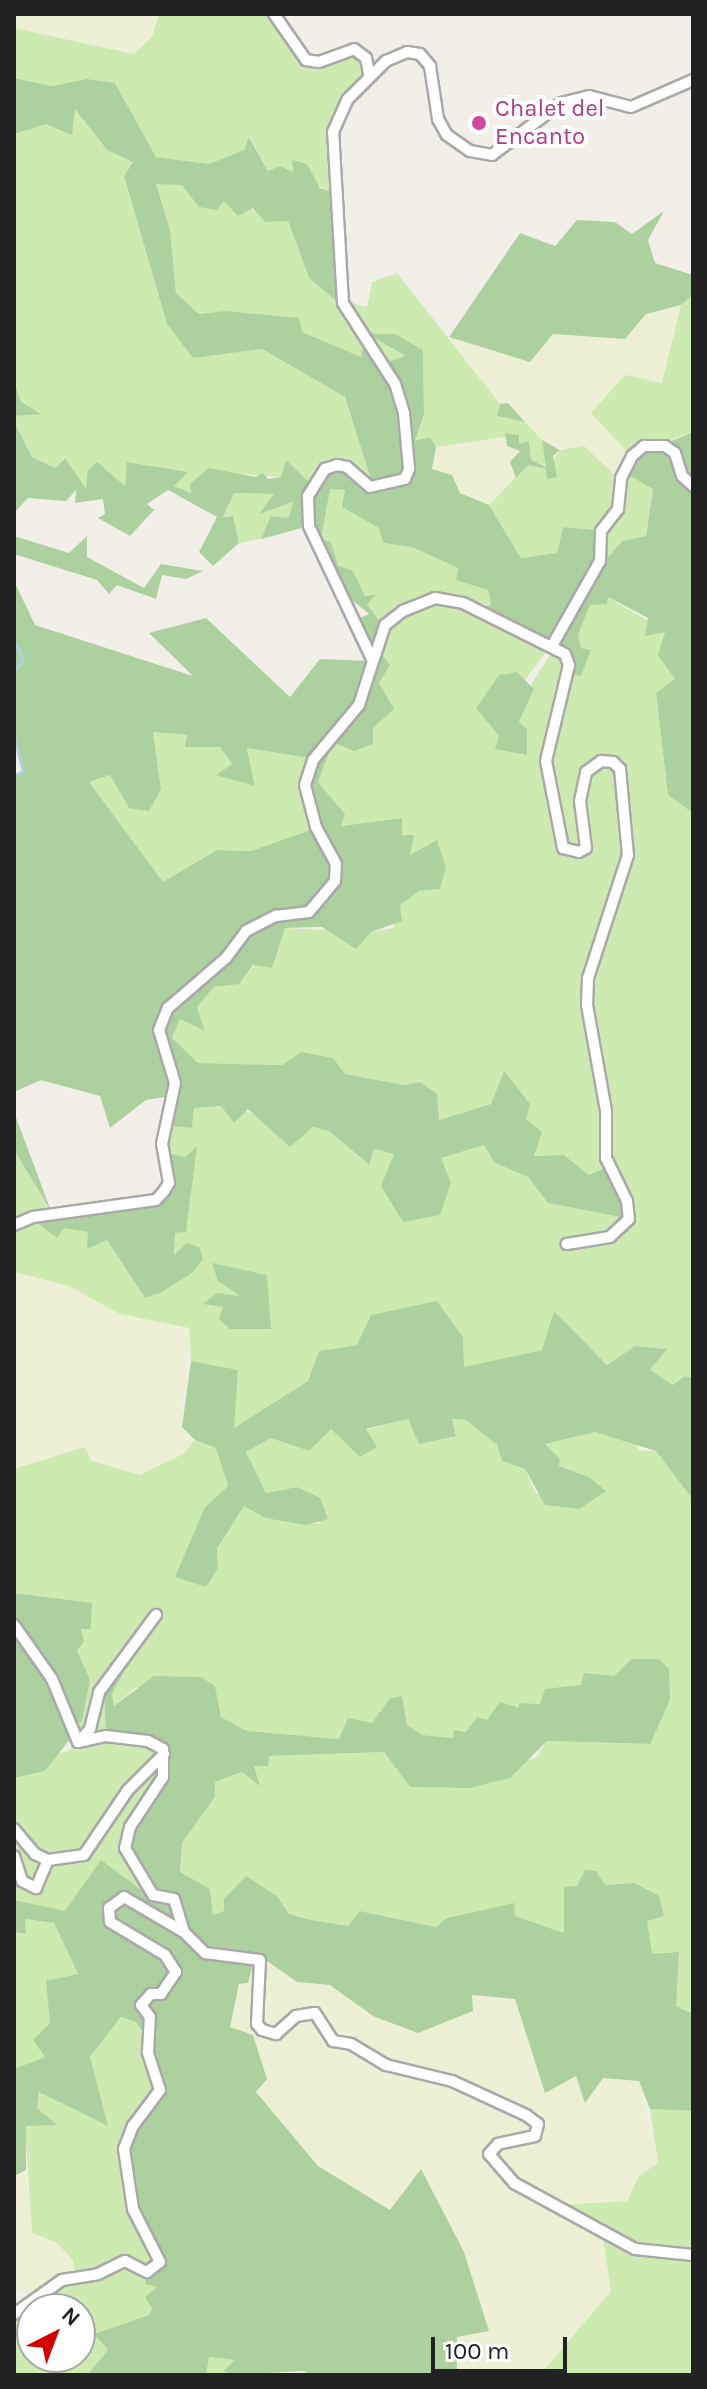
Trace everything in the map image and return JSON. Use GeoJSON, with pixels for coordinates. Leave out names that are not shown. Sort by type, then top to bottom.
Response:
{"type":"FeatureCollection","features":[{"type":"Feature","properties":{"kind":"street"},"geometry":{"type":"LineString","coordinates":[[274,14],[306,60],[319,62],[354,49],[366,58],[369,74]]}},
{"type":"Feature","properties":{"kind":"street"},"geometry":{"type":"LineString","coordinates":[[373,661],[305,509],[312,485],[325,469],[347,467],[370,487],[386,487],[405,479],[409,469],[404,413],[395,384],[343,303],[338,271],[333,132],[348,99],[369,74],[407,52],[420,54],[430,66],[438,119],[447,135],[470,151],[492,155],[561,103],[589,96],[631,107],[693,80]]}},
{"type":"Feature","properties":{"kind":"street"},"geometry":{"type":"LineString","coordinates":[[553,644],[600,561],[601,531],[618,509],[621,478],[632,456],[644,446],[665,446],[675,453],[682,476],[693,486]]}},
{"type":"Feature","properties":{"kind":"street"},"geometry":{"type":"LineString","coordinates":[[14,1225],[25,1218],[156,1200],[164,1191],[169,1183],[162,1144],[175,1083],[159,1030],[168,1008],[226,958],[246,931],[276,916],[309,912],[328,894],[336,864],[316,827],[305,785],[313,760],[359,705],[385,625],[403,611],[435,598],[463,603],[553,644],[569,665],[546,761],[563,848],[579,852],[586,848],[580,801],[586,772],[601,761],[613,762],[620,769],[628,855],[588,978],[587,1005],[606,1111],[606,1158],[627,1201],[629,1219],[610,1237],[567,1244]]}},
{"type":"Feature","properties":{"kind":"street"},"geometry":{"type":"LineString","coordinates":[[78,1742],[90,1729],[99,1692],[156,1615]]}},
{"type":"Feature","properties":{"kind":"street"},"geometry":{"type":"LineString","coordinates":[[14,1625],[52,1679],[78,1742]]}},
{"type":"Feature","properties":{"kind":"street"},"geometry":{"type":"LineString","coordinates":[[78,1742],[106,1736],[136,1739],[148,1741],[164,1754]]}},
{"type":"Feature","properties":{"kind":"street"},"geometry":{"type":"LineString","coordinates":[[14,1829],[35,1854],[48,1860],[84,1855],[128,1790],[164,1754]]}},
{"type":"Feature","properties":{"kind":"street"},"geometry":{"type":"LineString","coordinates":[[164,1754],[163,1777],[130,1827],[125,1848],[153,1895],[174,1899],[184,1932]]}},
{"type":"Feature","properties":{"kind":"street"},"geometry":{"type":"LineString","coordinates":[[14,1856],[22,1881],[36,1888],[48,1860]]}},
{"type":"Feature","properties":{"kind":"street"},"geometry":{"type":"LineString","coordinates":[[14,2314],[62,2280],[98,2274],[125,2261],[147,2272],[160,2262],[133,2209],[124,2149],[133,2126],[160,2090],[148,2052],[150,2017],[141,2005],[151,1994],[161,1994],[176,1972],[165,1955],[116,1927],[109,1908],[124,1897],[184,1932],[205,1953],[260,1960],[257,2024],[262,2030],[276,2034],[296,2016],[315,2013],[333,2041],[355,2045],[386,2065],[452,2081],[504,2103],[539,2127],[523,2143],[507,2141],[491,2149],[494,2163],[514,2183],[635,2249],[693,2255]]}},
{"type":"Feature","properties":{"kind":"green space"},"geometry":{"type":"Polygon","coordinates":[[[14,14],[159,14],[152,37],[134,54],[14,28],[14,14]]]}},
{"type":"Feature","properties":{"kind":"green space"},"geometry":{"type":"Polygon","coordinates":[[[159,14],[270,14],[304,63],[359,54],[365,73],[345,97],[330,131],[330,191],[294,173],[268,171],[250,137],[244,150],[209,164],[156,157],[115,83],[87,79],[52,86],[14,78],[14,28],[134,54],[152,37],[159,14]]]}},
{"type":"Feature","properties":{"kind":"green space"},"geometry":{"type":"Polygon","coordinates":[[[14,78],[52,86],[87,79],[115,83],[156,157],[209,164],[244,150],[249,137],[268,171],[280,166],[293,172],[292,160],[307,164],[320,188],[330,191],[340,304],[309,278],[288,221],[265,222],[253,208],[238,216],[224,201],[217,210],[199,207],[182,185],[156,184],[170,230],[176,293],[199,314],[225,311],[299,318],[302,332],[361,357],[364,341],[392,386],[401,414],[402,476],[372,483],[345,397],[262,349],[193,358],[167,324],[124,176],[133,162],[107,150],[75,109],[72,135],[46,124],[14,134],[14,78]]]}},
{"type":"Feature","properties":{"kind":"green space"},"geometry":{"type":"Polygon","coordinates":[[[74,108],[107,150],[133,162],[124,176],[167,324],[193,357],[262,349],[345,397],[372,483],[312,485],[286,460],[281,477],[236,474],[192,494],[174,486],[187,472],[128,462],[125,486],[86,490],[64,458],[55,468],[32,457],[14,421],[14,416],[39,413],[21,402],[14,380],[14,134],[74,108]]]}},
{"type":"Feature","properties":{"kind":"green space"},"geometry":{"type":"Polygon","coordinates":[[[155,183],[182,185],[288,221],[309,278],[340,304],[364,341],[361,357],[301,332],[225,311],[199,314],[176,293],[170,230],[155,183]]]}},
{"type":"Feature","properties":{"kind":"green space"},"geometry":{"type":"Polygon","coordinates":[[[664,211],[648,240],[655,263],[693,275],[693,294],[681,305],[646,314],[625,339],[553,334],[530,362],[449,337],[520,233],[555,246],[577,220],[615,222],[632,234],[664,211]]]}},
{"type":"Feature","properties":{"kind":"green space"},"geometry":{"type":"Polygon","coordinates":[[[397,273],[500,404],[497,416],[525,422],[542,440],[547,467],[531,460],[529,442],[519,444],[518,435],[436,447],[430,437],[415,442],[424,415],[423,351],[369,335],[408,357],[385,363],[347,302],[367,307],[372,282],[397,273]]]}},
{"type":"Feature","properties":{"kind":"green space"},"geometry":{"type":"Polygon","coordinates":[[[693,294],[693,432],[629,454],[591,413],[625,375],[662,383],[681,305],[693,294]]]}},
{"type":"Feature","properties":{"kind":"green space"},"geometry":{"type":"Polygon","coordinates":[[[681,305],[662,384],[618,478],[603,464],[542,440],[508,403],[500,404],[449,337],[530,362],[553,334],[625,339],[646,314],[681,305]]]}},
{"type":"Feature","properties":{"kind":"green space"},"geometry":{"type":"Polygon","coordinates":[[[367,334],[395,334],[423,350],[424,415],[415,441],[430,437],[436,447],[432,469],[452,475],[460,493],[489,505],[521,558],[557,553],[563,527],[597,530],[597,561],[551,640],[480,607],[491,605],[488,590],[456,580],[458,568],[412,547],[383,543],[379,528],[342,507],[345,490],[330,489],[321,539],[331,542],[338,565],[353,571],[365,596],[376,595],[367,604],[380,621],[395,613],[382,624],[372,650],[357,619],[369,614],[345,594],[312,525],[311,497],[327,472],[337,469],[369,490],[386,491],[408,481],[410,453],[385,363],[406,356],[367,334]]]}},
{"type":"Feature","properties":{"kind":"green space"},"geometry":{"type":"Polygon","coordinates":[[[14,380],[21,402],[41,414],[14,416],[14,380]]]}},
{"type":"Feature","properties":{"kind":"green space"},"geometry":{"type":"Polygon","coordinates":[[[508,403],[525,422],[497,416],[500,404],[508,403]]]}},
{"type":"Feature","properties":{"kind":"green space"},"geometry":{"type":"Polygon","coordinates":[[[14,421],[32,457],[55,468],[65,458],[86,489],[88,470],[97,462],[125,486],[127,462],[188,472],[174,486],[191,493],[190,484],[209,468],[255,477],[263,473],[268,479],[281,477],[286,460],[312,485],[309,526],[261,539],[271,516],[289,518],[293,502],[259,514],[274,494],[234,493],[223,517],[233,516],[239,543],[213,566],[199,552],[217,517],[168,490],[147,504],[154,510],[130,536],[98,518],[105,514],[103,499],[75,503],[76,490],[66,501],[28,498],[14,513],[14,421]]]}},
{"type":"Feature","properties":{"kind":"green space"},"geometry":{"type":"Polygon","coordinates":[[[693,432],[693,483],[667,443],[693,432]]]}},
{"type":"Feature","properties":{"kind":"green space"},"geometry":{"type":"Polygon","coordinates":[[[505,433],[508,446],[521,451],[510,462],[516,479],[489,505],[460,493],[431,470],[436,447],[505,433]]]}},
{"type":"Feature","properties":{"kind":"green space"},"geometry":{"type":"Polygon","coordinates":[[[505,433],[519,435],[519,444],[529,441],[531,460],[546,467],[542,440],[560,450],[553,456],[557,477],[547,479],[546,469],[528,465],[516,478],[510,462],[520,451],[507,446],[505,433]]]}},
{"type":"Feature","properties":{"kind":"green space"},"geometry":{"type":"Polygon","coordinates":[[[584,446],[618,478],[615,508],[597,530],[563,527],[557,553],[521,558],[489,505],[528,465],[547,469],[560,450],[584,446]]]}},
{"type":"Feature","properties":{"kind":"green space"},"geometry":{"type":"Polygon","coordinates":[[[645,449],[672,455],[679,477],[693,490],[693,813],[668,795],[656,693],[675,679],[658,655],[665,632],[645,636],[648,618],[608,597],[607,604],[590,605],[578,635],[581,648],[591,650],[581,676],[571,674],[568,652],[557,644],[603,563],[622,541],[646,536],[653,489],[627,474],[645,449]]]}},
{"type":"Feature","properties":{"kind":"green space"},"geometry":{"type":"Polygon","coordinates":[[[627,474],[653,488],[646,536],[622,541],[603,563],[604,533],[627,474]]]}},
{"type":"Feature","properties":{"kind":"green space"},"geometry":{"type":"Polygon","coordinates":[[[329,489],[345,490],[343,507],[380,528],[383,543],[412,547],[459,568],[488,590],[491,605],[435,595],[381,621],[367,604],[375,596],[365,596],[353,572],[338,565],[331,542],[321,540],[329,489]]]}},
{"type":"Feature","properties":{"kind":"green space"},"geometry":{"type":"Polygon","coordinates":[[[234,493],[275,494],[260,513],[294,502],[289,518],[272,516],[261,539],[239,543],[233,516],[223,517],[234,493]]]}},
{"type":"Feature","properties":{"kind":"green space"},"geometry":{"type":"Polygon","coordinates":[[[14,536],[69,553],[87,536],[87,557],[144,588],[161,564],[203,571],[186,579],[162,575],[156,599],[117,585],[109,594],[97,580],[14,554],[14,536]]]}},
{"type":"Feature","properties":{"kind":"green space"},"geometry":{"type":"Polygon","coordinates":[[[14,581],[35,625],[193,676],[149,633],[206,618],[290,697],[320,659],[370,661],[356,704],[310,758],[247,748],[255,786],[216,775],[232,764],[220,747],[185,747],[187,735],[153,732],[161,789],[149,811],[129,808],[110,775],[89,782],[163,882],[217,850],[251,851],[313,829],[333,864],[332,881],[308,909],[276,913],[223,956],[156,1029],[171,1096],[146,1100],[110,1128],[100,1096],[41,1080],[14,1092],[14,775],[23,771],[14,736],[14,581]]]}},
{"type":"Feature","properties":{"kind":"green space"},"geometry":{"type":"Polygon","coordinates":[[[608,597],[665,631],[676,679],[656,694],[668,794],[693,813],[693,1378],[685,1376],[674,1386],[650,1370],[666,1349],[635,1346],[607,1365],[554,1311],[542,1350],[464,1368],[357,1345],[319,1351],[308,1381],[233,1429],[238,1371],[191,1361],[189,1328],[120,1314],[69,1286],[14,1272],[14,1229],[34,1220],[89,1232],[87,1248],[107,1240],[145,1298],[187,1243],[173,1256],[175,1233],[186,1232],[196,1147],[185,1157],[167,1153],[169,1126],[192,1128],[194,1108],[221,1106],[329,1131],[368,1165],[374,1149],[441,1158],[484,1145],[495,1163],[528,1177],[548,1203],[625,1218],[609,1234],[561,1241],[562,1247],[612,1240],[625,1231],[632,1220],[609,1157],[591,1004],[591,979],[631,855],[615,759],[584,770],[583,846],[579,849],[565,845],[549,761],[571,674],[590,650],[581,648],[578,635],[590,605],[608,597]]]}},
{"type":"Feature","properties":{"kind":"green space"},"geometry":{"type":"Polygon","coordinates":[[[435,602],[462,606],[548,649],[525,680],[517,672],[519,722],[534,689],[530,686],[552,652],[562,656],[566,666],[542,761],[560,851],[589,850],[584,801],[589,774],[602,765],[617,770],[624,855],[585,977],[607,1167],[589,1175],[564,1155],[534,1156],[526,1119],[504,1071],[491,1104],[439,1120],[420,1082],[404,1085],[345,1074],[332,1058],[282,1065],[198,1063],[172,1038],[180,1018],[205,1030],[197,1007],[214,987],[239,983],[285,928],[371,932],[393,928],[399,905],[419,891],[440,888],[437,841],[409,856],[413,835],[402,835],[401,818],[340,826],[345,814],[318,782],[333,742],[373,728],[393,709],[379,683],[390,665],[378,649],[388,627],[405,614],[435,602]]]}},
{"type":"Feature","properties":{"kind":"green space"},"geometry":{"type":"Polygon","coordinates":[[[378,649],[390,665],[379,683],[394,709],[373,728],[373,744],[354,751],[333,742],[318,782],[345,814],[341,826],[402,818],[402,835],[414,835],[410,855],[437,840],[446,867],[440,889],[419,891],[400,905],[402,921],[371,932],[356,949],[322,927],[285,928],[272,968],[253,965],[239,984],[214,987],[197,1007],[205,1031],[180,1019],[172,1038],[198,1063],[282,1065],[301,1052],[333,1058],[345,1074],[404,1085],[420,1082],[437,1094],[439,1120],[491,1104],[504,1071],[530,1104],[526,1119],[542,1132],[534,1156],[564,1155],[589,1175],[607,1167],[624,1202],[625,1218],[548,1203],[528,1177],[495,1163],[484,1145],[441,1158],[451,1183],[440,1215],[403,1222],[381,1186],[394,1154],[374,1149],[369,1165],[329,1131],[313,1127],[290,1147],[248,1109],[234,1123],[221,1106],[194,1108],[192,1128],[169,1126],[178,1083],[162,1030],[171,1010],[249,934],[278,919],[310,915],[323,907],[338,882],[334,846],[319,826],[308,785],[316,762],[362,707],[378,649]]]}},
{"type":"Feature","properties":{"kind":"green space"},"geometry":{"type":"Polygon","coordinates":[[[517,672],[534,689],[519,722],[527,729],[527,755],[495,749],[499,736],[476,708],[499,675],[517,672]]]}},
{"type":"Feature","properties":{"kind":"green space"},"geometry":{"type":"Polygon","coordinates":[[[153,732],[187,735],[186,747],[220,747],[233,764],[217,775],[255,785],[247,747],[310,758],[313,829],[251,851],[217,850],[163,883],[89,782],[110,775],[129,808],[161,789],[153,732]]]}},
{"type":"Feature","properties":{"kind":"green space"},"geometry":{"type":"Polygon","coordinates":[[[14,1112],[51,1211],[14,1150],[14,1112]]]}},
{"type":"Feature","properties":{"kind":"green space"},"geometry":{"type":"Polygon","coordinates":[[[197,1146],[186,1232],[175,1233],[174,1255],[187,1243],[199,1247],[203,1259],[192,1273],[160,1293],[145,1298],[107,1240],[87,1249],[88,1232],[64,1228],[57,1238],[34,1220],[167,1194],[167,1153],[185,1157],[197,1146]]]}},
{"type":"Feature","properties":{"kind":"green space"},"geometry":{"type":"Polygon","coordinates":[[[14,1150],[51,1211],[14,1221],[14,1150]]]}},
{"type":"Feature","properties":{"kind":"green space"},"geometry":{"type":"Polygon","coordinates":[[[212,1263],[267,1275],[271,1329],[230,1329],[219,1319],[223,1307],[203,1304],[217,1293],[240,1296],[218,1281],[212,1263]]]}},
{"type":"Feature","properties":{"kind":"green space"},"geometry":{"type":"Polygon","coordinates":[[[14,1272],[69,1286],[120,1314],[190,1328],[182,1427],[195,1440],[183,1454],[140,1475],[92,1461],[84,1447],[14,1469],[14,1272]]]}},
{"type":"Feature","properties":{"kind":"green space"},"geometry":{"type":"Polygon","coordinates":[[[437,1301],[463,1337],[464,1367],[542,1350],[554,1311],[607,1365],[635,1346],[667,1349],[650,1370],[673,1385],[685,1376],[693,1378],[693,1500],[656,1451],[595,1432],[545,1444],[560,1459],[559,1466],[589,1477],[606,1491],[579,1509],[545,1505],[525,1469],[502,1461],[497,1445],[466,1420],[452,1419],[456,1436],[419,1444],[408,1419],[366,1429],[377,1447],[360,1457],[331,1429],[309,1451],[271,1438],[246,1452],[266,1493],[297,1487],[320,1498],[328,1519],[306,1525],[265,1518],[244,1506],[217,1549],[218,1568],[206,1587],[175,1577],[205,1507],[228,1486],[216,1448],[195,1440],[182,1427],[191,1361],[238,1370],[234,1428],[308,1381],[319,1351],[357,1345],[371,1315],[437,1301]]]}},
{"type":"Feature","properties":{"kind":"green space"},"geometry":{"type":"Polygon","coordinates":[[[408,1419],[419,1443],[456,1435],[452,1419],[466,1420],[497,1445],[502,1461],[525,1469],[536,1494],[589,1477],[558,1466],[560,1459],[545,1444],[595,1432],[634,1441],[639,1450],[656,1451],[693,1500],[693,2014],[676,2007],[652,1955],[634,1883],[605,1885],[564,1933],[514,1916],[514,1904],[447,1918],[436,1927],[360,1911],[348,1926],[311,1920],[289,1914],[277,1896],[213,1915],[210,1889],[180,1873],[182,1843],[215,1797],[215,1782],[242,1772],[259,1785],[254,1765],[268,1756],[384,1752],[410,1787],[536,1758],[547,1741],[650,1744],[631,1659],[614,1676],[584,1674],[581,1685],[540,1704],[520,1703],[520,1708],[454,1738],[422,1735],[407,1725],[402,1697],[390,1698],[372,1724],[361,1723],[339,1739],[247,1731],[221,1717],[215,1686],[135,1688],[114,1706],[112,1694],[124,1672],[104,1694],[106,1733],[91,1739],[101,1694],[154,1623],[97,1689],[87,1728],[79,1738],[73,1727],[90,1680],[77,1649],[81,1628],[91,1629],[92,1604],[14,1593],[14,1469],[84,1447],[92,1461],[140,1475],[183,1454],[195,1440],[217,1448],[228,1486],[205,1507],[218,1568],[217,1550],[244,1505],[265,1518],[320,1524],[298,1487],[266,1493],[245,1452],[271,1438],[309,1451],[331,1428],[366,1430],[408,1419]]]}},
{"type":"Feature","properties":{"kind":"green space"},"geometry":{"type":"Polygon","coordinates":[[[14,1593],[92,1603],[91,1629],[81,1629],[84,1642],[77,1650],[90,1680],[82,1721],[73,1727],[14,1620],[14,1593]]]}},
{"type":"Feature","properties":{"kind":"green space"},"geometry":{"type":"Polygon","coordinates":[[[14,1630],[49,1681],[71,1738],[45,1771],[14,1778],[14,1630]]]}},
{"type":"Feature","properties":{"kind":"green space"},"geometry":{"type":"Polygon","coordinates":[[[631,1659],[659,1659],[669,1669],[670,1700],[650,1744],[547,1741],[510,1778],[470,1788],[410,1787],[384,1752],[269,1756],[268,1766],[254,1766],[260,1786],[242,1772],[215,1782],[215,1797],[182,1843],[180,1872],[210,1889],[213,1915],[224,1911],[224,1899],[246,1876],[277,1896],[289,1914],[311,1920],[348,1926],[360,1911],[436,1927],[447,1918],[514,1903],[515,1916],[564,1933],[564,1887],[577,1886],[585,1870],[596,1871],[605,1885],[634,1883],[659,1896],[664,1916],[647,1921],[652,1954],[679,1952],[676,2006],[693,2014],[693,2111],[650,2109],[639,2081],[603,2078],[585,2103],[576,2076],[545,2093],[515,1999],[472,1995],[473,2011],[418,2033],[373,2016],[330,1985],[297,1982],[257,1954],[234,1957],[206,1950],[187,1930],[183,1913],[155,1892],[129,1848],[133,1829],[166,1778],[166,1747],[106,1733],[104,1694],[127,1666],[112,1694],[114,1706],[154,1676],[201,1677],[215,1686],[221,1717],[247,1731],[339,1739],[348,1718],[372,1723],[390,1698],[402,1696],[407,1725],[422,1735],[453,1738],[454,1730],[466,1732],[477,1717],[487,1720],[500,1702],[519,1708],[519,1703],[540,1704],[545,1689],[581,1685],[584,1673],[614,1676],[631,1659]]]}},
{"type":"Feature","properties":{"kind":"green space"},"geometry":{"type":"Polygon","coordinates":[[[106,1739],[147,1744],[160,1751],[82,1852],[49,1857],[37,1851],[14,1824],[14,1778],[45,1771],[57,1754],[106,1739]]]}},
{"type":"Feature","properties":{"kind":"green space"},"geometry":{"type":"Polygon","coordinates":[[[160,1763],[151,1897],[101,1861],[65,1912],[14,1900],[14,1861],[19,1882],[27,1889],[44,1886],[51,1863],[86,1858],[131,1791],[160,1763]]]}},
{"type":"Feature","properties":{"kind":"green space"},"geometry":{"type":"Polygon","coordinates":[[[14,1834],[44,1862],[35,1884],[25,1879],[14,1834]]]}},
{"type":"Feature","properties":{"kind":"green space"},"geometry":{"type":"Polygon","coordinates":[[[101,1860],[151,1897],[172,1902],[179,1925],[125,1894],[111,1899],[105,1915],[163,1958],[173,1972],[160,1991],[142,1998],[148,2017],[144,2034],[136,2022],[121,2017],[90,2057],[108,2126],[39,2092],[37,2108],[57,2125],[26,2126],[26,2170],[14,2176],[14,2069],[45,2057],[33,2040],[50,2023],[46,1981],[78,1974],[54,1923],[25,1919],[26,1934],[14,1932],[14,1900],[65,1911],[101,1860]]]}},
{"type":"Feature","properties":{"kind":"green space"},"geometry":{"type":"Polygon","coordinates":[[[124,1901],[181,1934],[203,1956],[234,1964],[254,1960],[248,1983],[239,1984],[230,2027],[253,2035],[267,2079],[256,2092],[318,2166],[390,2210],[421,2169],[464,2252],[489,2331],[457,2337],[457,2375],[310,2375],[304,2371],[234,2375],[223,2371],[235,2360],[209,2357],[206,2375],[87,2375],[96,2373],[96,2364],[108,2350],[96,2333],[149,2315],[152,2308],[145,2297],[157,2287],[145,2284],[146,2276],[158,2273],[163,2264],[137,2208],[128,2149],[136,2128],[163,2091],[144,2004],[179,1972],[113,1920],[112,1908],[124,1901]]]}},
{"type":"Feature","properties":{"kind":"green space"},"geometry":{"type":"Polygon","coordinates":[[[24,1919],[54,1923],[78,1974],[50,2023],[45,2057],[14,2069],[14,1932],[26,1934],[24,1919]]]}},
{"type":"Feature","properties":{"kind":"green space"},"geometry":{"type":"Polygon","coordinates":[[[257,1954],[297,1982],[330,1985],[373,2016],[471,1995],[515,1999],[545,2093],[577,2075],[585,2102],[603,2078],[640,2081],[658,2163],[639,2176],[627,2201],[557,2205],[517,2181],[493,2154],[540,2135],[541,2123],[527,2112],[336,2039],[317,2010],[294,2013],[269,2030],[261,2023],[266,1974],[257,1954]]]}},
{"type":"Feature","properties":{"kind":"green space"},"geometry":{"type":"Polygon","coordinates":[[[254,1960],[254,2024],[268,2037],[298,2019],[314,2016],[326,2039],[503,2106],[535,2126],[535,2132],[497,2141],[486,2155],[513,2186],[603,2239],[611,2291],[540,2375],[457,2375],[457,2337],[489,2330],[421,2170],[390,2210],[318,2166],[255,2092],[230,2027],[239,1984],[254,1960]]]}},
{"type":"Feature","properties":{"kind":"green space"},"geometry":{"type":"Polygon","coordinates":[[[122,2016],[136,2022],[144,2034],[156,2089],[130,2125],[156,2262],[148,2269],[125,2258],[97,2270],[75,2273],[73,2260],[56,2242],[32,2233],[25,2126],[56,2124],[36,2108],[39,2092],[90,2057],[122,2016]]]}},
{"type":"Feature","properties":{"kind":"green space"},"geometry":{"type":"Polygon","coordinates":[[[650,2109],[693,2111],[693,2252],[636,2246],[557,2205],[627,2201],[639,2176],[658,2163],[650,2109]]]}},
{"type":"Feature","properties":{"kind":"green space"},"geometry":{"type":"Polygon","coordinates":[[[26,2170],[32,2233],[56,2242],[73,2260],[75,2273],[37,2293],[17,2289],[14,2279],[14,2176],[26,2170]]]}},
{"type":"Feature","properties":{"kind":"green space"},"geometry":{"type":"Polygon","coordinates":[[[603,2239],[635,2252],[693,2259],[693,2375],[540,2375],[611,2291],[603,2239]]]}},
{"type":"Feature","properties":{"kind":"green space"},"geometry":{"type":"Polygon","coordinates":[[[126,2265],[158,2287],[149,2315],[96,2334],[96,2293],[49,2293],[63,2283],[126,2265]]]}},
{"type":"Feature","properties":{"kind":"green space"},"geometry":{"type":"Polygon","coordinates":[[[16,2318],[16,2373],[89,2373],[14,2375],[16,2318]]]}},
{"type":"Feature","properties":{"kind":"green space"},"geometry":{"type":"Polygon","coordinates":[[[96,2335],[108,2350],[96,2364],[96,2335]]]}},
{"type":"Feature","properties":{"kind":"green space"},"geometry":{"type":"Polygon","coordinates":[[[208,2357],[236,2360],[223,2371],[234,2375],[206,2375],[208,2357]]]}},
{"type":"Feature","properties":{"kind":"waterway"},"geometry":{"type":"LineString","coordinates":[[14,640],[23,660],[14,670]]}},
{"type":"Feature","properties":{"kind":"waterway"},"geometry":{"type":"LineString","coordinates":[[14,736],[23,771],[14,775]]}},
{"type":"Feature","properties":{"kind":"place","name":"Chalet del Encanto"},"geometry":{"type":"Point","coordinates":[479,123]}}]}
